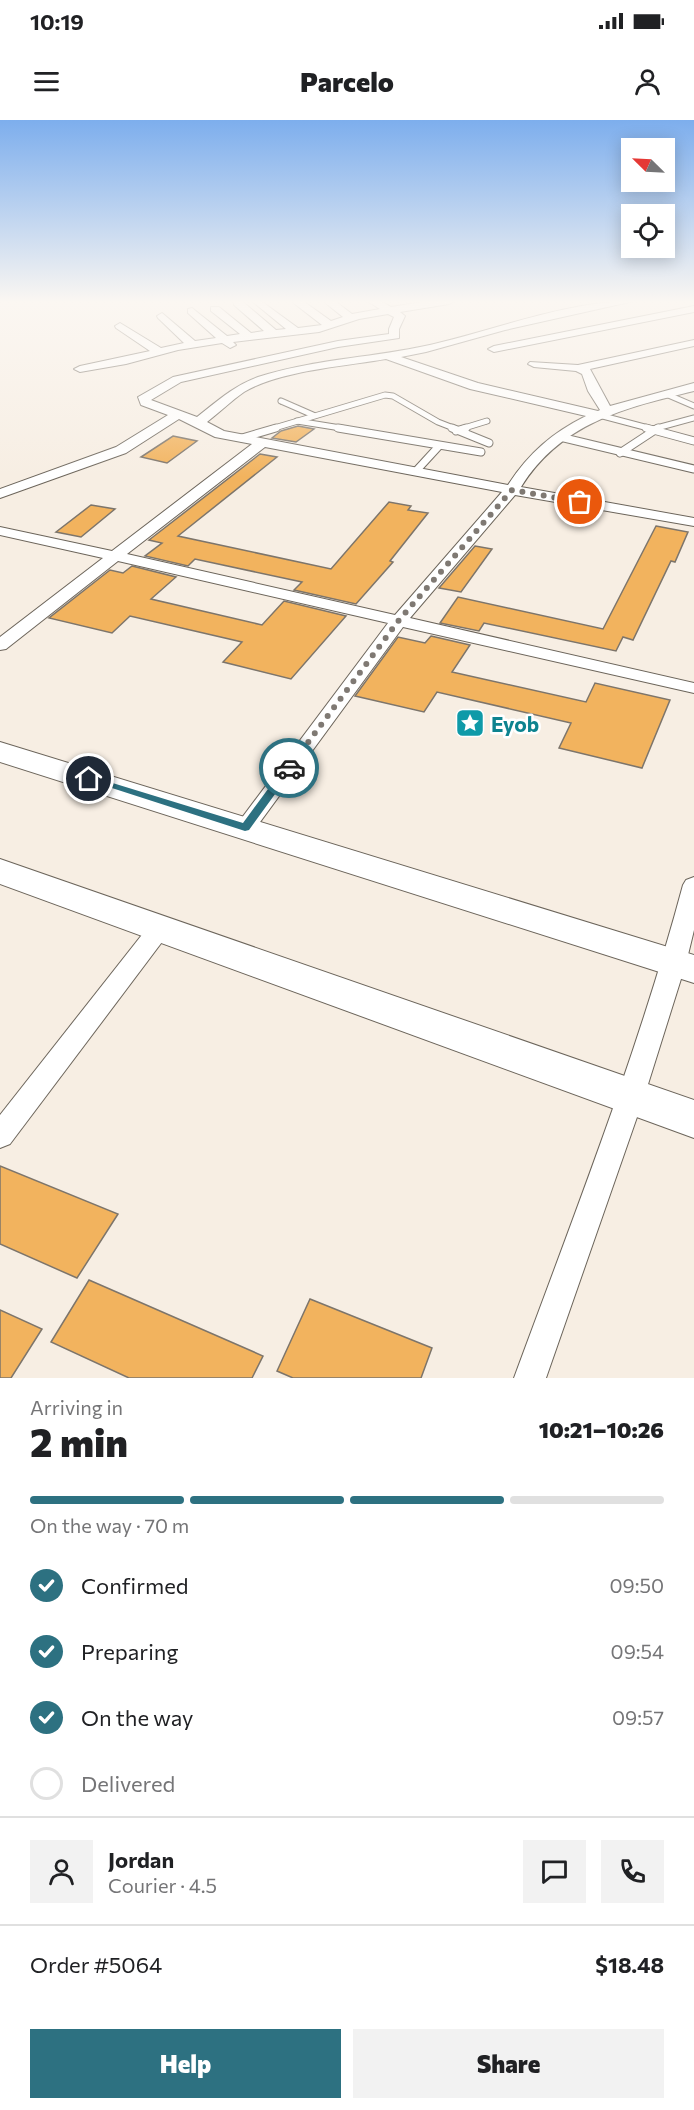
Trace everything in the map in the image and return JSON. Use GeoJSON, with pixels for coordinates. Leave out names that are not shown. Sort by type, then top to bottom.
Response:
{"type":"FeatureCollection","features":[{"type":"Feature","properties":{"kind":"highway"},"geometry":{"type":"LineString","coordinates":[[0,752],[684,966]]}},
{"type":"Feature","properties":{"kind":"highway"},"geometry":{"type":"LineString","coordinates":[[0,871],[694,1119]]}},
{"type":"Feature","properties":{"kind":"street"},"geometry":{"type":"LineString","coordinates":[[80,369],[131,360]]}},
{"type":"Feature","properties":{"kind":"street"},"geometry":{"type":"LineString","coordinates":[[242,360],[177,379],[144,397],[145,402],[152,407],[199,422],[220,434],[694,522]]}},
{"type":"Feature","properties":{"kind":"street"},"geometry":{"type":"LineString","coordinates":[[199,422],[241,389],[261,380],[300,370],[364,360]]}},
{"type":"Feature","properties":{"kind":"street"},"geometry":{"type":"LineString","coordinates":[[398,360],[474,386],[604,413]]}},
{"type":"Feature","properties":{"kind":"street"},"geometry":{"type":"LineString","coordinates":[[534,364],[578,368],[616,360]]}},
{"type":"Feature","properties":{"kind":"street"},"geometry":{"type":"LineString","coordinates":[[578,368],[587,372],[604,413]]}},
{"type":"Feature","properties":{"kind":"street"},"geometry":{"type":"LineString","coordinates":[[245,828],[399,620],[512,490],[538,453],[560,437],[604,413],[694,387]]}},
{"type":"Feature","properties":{"kind":"street"},"geometry":{"type":"LineString","coordinates":[[0,494],[121,450],[178,414]]}},
{"type":"Feature","properties":{"kind":"street"},"geometry":{"type":"LineString","coordinates":[[0,645],[263,442]]}},
{"type":"Feature","properties":{"kind":"street"},"geometry":{"type":"LineString","coordinates":[[0,531],[694,688]]}},
{"type":"Feature","properties":{"kind":"street"},"geometry":{"type":"LineString","coordinates":[[530,1378],[631,1096],[684,966],[694,885]]}},
{"type":"Feature","properties":{"kind":"street"},"geometry":{"type":"LineString","coordinates":[[0,1136],[160,928]]}},
{"type":"Feature","properties":{"kind":"lane"},"geometry":{"type":"LineString","coordinates":[[666,394],[694,406]]}},
{"type":"Feature","properties":{"kind":"lane"},"geometry":{"type":"LineString","coordinates":[[242,438],[295,420],[385,395],[393,396],[456,430],[485,442],[467,450]]}},
{"type":"Feature","properties":{"kind":"lane"},"geometry":{"type":"LineString","coordinates":[[281,401],[314,415]]}},
{"type":"Feature","properties":{"kind":"lane"},"geometry":{"type":"LineString","coordinates":[[604,413],[694,441]]}},
{"type":"Feature","properties":{"kind":"lane"},"geometry":{"type":"LineString","coordinates":[[620,463],[624,454],[654,429],[694,418]]}},
{"type":"Feature","properties":{"kind":"lane"},"geometry":{"type":"LineString","coordinates":[[295,420],[481,452]]}},
{"type":"Feature","properties":{"kind":"lane"},"geometry":{"type":"LineString","coordinates":[[456,430],[487,421]]}},
{"type":"Feature","properties":{"kind":"lane"},"geometry":{"type":"LineString","coordinates":[[560,437],[694,469]]}},
{"type":"Feature","properties":{"kind":"lane"},"geometry":{"type":"LineString","coordinates":[[416,471],[439,446]]}},
{"type":"Feature","properties":{"kind":"building"},"geometry":{"type":"Polygon","coordinates":[[[298,426],[314,429],[296,442],[272,438],[281,431],[298,426]]]}},
{"type":"Feature","properties":{"kind":"building"},"geometry":{"type":"Polygon","coordinates":[[[173,436],[197,441],[167,463],[141,457],[173,436]]]}},
{"type":"Feature","properties":{"kind":"building"},"geometry":{"type":"Polygon","coordinates":[[[260,454],[277,457],[178,536],[331,569],[389,502],[411,506],[408,510],[428,513],[390,561],[393,562],[356,604],[294,590],[302,582],[195,559],[188,566],[145,556],[162,543],[149,540],[260,454]]]}},
{"type":"Feature","properties":{"kind":"building"},"geometry":{"type":"Polygon","coordinates":[[[91,505],[115,509],[81,537],[56,532],[91,505]]]}},
{"type":"Feature","properties":{"kind":"building"},"geometry":{"type":"Polygon","coordinates":[[[656,526],[688,532],[675,562],[671,561],[633,640],[623,637],[616,651],[484,623],[479,631],[440,623],[458,597],[603,629],[656,526]]]}},
{"type":"Feature","properties":{"kind":"building"},"geometry":{"type":"Polygon","coordinates":[[[475,546],[492,549],[461,592],[439,588],[475,546]]]}},
{"type":"Feature","properties":{"kind":"building"},"geometry":{"type":"Polygon","coordinates":[[[132,566],[176,577],[151,599],[262,625],[284,601],[346,616],[291,679],[223,662],[242,642],[130,616],[112,633],[49,618],[110,570],[123,573],[132,566]]]}},
{"type":"Feature","properties":{"kind":"building"},"geometry":{"type":"Polygon","coordinates":[[[431,636],[470,645],[452,672],[586,702],[595,683],[670,700],[642,768],[559,748],[571,723],[437,692],[424,712],[355,696],[398,637],[425,643],[431,636]]]}},
{"type":"Feature","properties":{"kind":"building"},"geometry":{"type":"Polygon","coordinates":[[[0,1166],[118,1214],[77,1278],[0,1244],[0,1166]]]}},
{"type":"Feature","properties":{"kind":"building"},"geometry":{"type":"Polygon","coordinates":[[[89,1280],[263,1356],[252,1378],[129,1378],[51,1342],[89,1280]]]}},
{"type":"Feature","properties":{"kind":"building"},"geometry":{"type":"Polygon","coordinates":[[[310,1299],[432,1348],[421,1378],[293,1378],[277,1371],[310,1299]]]}},
{"type":"Feature","properties":{"kind":"building"},"geometry":{"type":"Polygon","coordinates":[[[0,1310],[42,1329],[11,1378],[0,1378],[0,1310]]]}},
{"type":"Feature","properties":{"kind":"way so far"},"geometry":{"type":"LineString","coordinates":[[289,768],[399,620],[512,490],[580,502]]}},
{"type":"Feature","properties":{"kind":"place","name":"Eyob"},"geometry":{"type":"Point","coordinates":[470,723]}},
{"type":"Feature","properties":{"kind":"route"},"geometry":{"type":"LineString","coordinates":[[89,779],[245,828],[289,768]]}}]}
